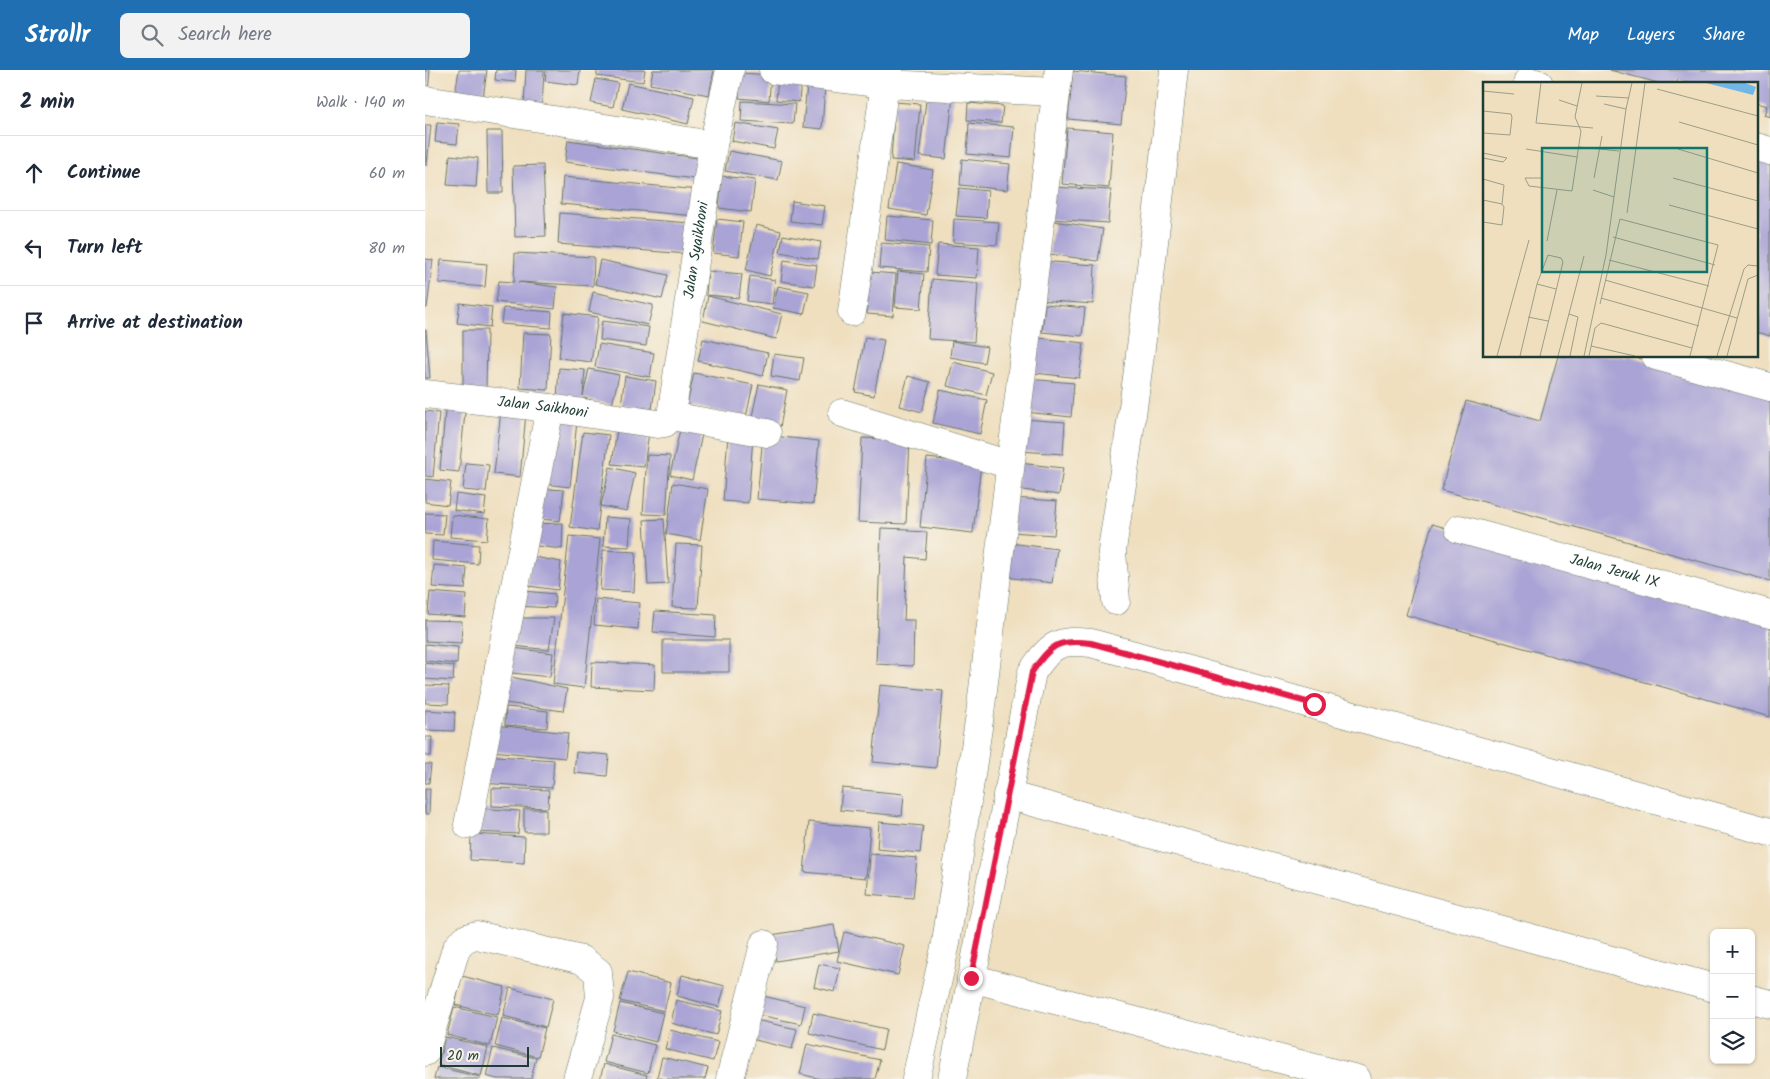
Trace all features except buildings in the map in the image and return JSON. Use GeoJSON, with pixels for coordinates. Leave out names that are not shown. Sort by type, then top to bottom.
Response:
{"type":"FeatureCollection","features":[{"type":"Feature","properties":{"kind":"street","name":"Jalan Syaikhoni"},"geometry":{"type":"LineString","coordinates":[[665,420],[713,145],[731,70]]}},
{"type":"Feature","properties":{"kind":"street"},"geometry":{"type":"LineString","coordinates":[[773,70],[887,77],[1057,81],[980,714],[946,943],[916,1079]]}},
{"type":"Feature","properties":{"kind":"street"},"geometry":{"type":"LineString","coordinates":[[1116,601],[1112,552],[1142,337],[1174,70]]}},
{"type":"Feature","properties":{"kind":"street"},"geometry":{"type":"LineString","coordinates":[[852,312],[887,77]]}},
{"type":"Feature","properties":{"kind":"street"},"geometry":{"type":"LineString","coordinates":[[425,100],[713,145]]}},
{"type":"Feature","properties":{"kind":"street"},"geometry":{"type":"LineString","coordinates":[[1757,147],[1770,151]]}},
{"type":"Feature","properties":{"kind":"street"},"geometry":{"type":"LineString","coordinates":[[1663,358],[1770,387]]}},
{"type":"Feature","properties":{"kind":"street","name":"Jalan Saikhoni"},"geometry":{"type":"LineString","coordinates":[[425,394],[767,433]]}},
{"type":"Feature","properties":{"kind":"street"},"geometry":{"type":"LineString","coordinates":[[468,825],[550,408]]}},
{"type":"Feature","properties":{"kind":"street"},"geometry":{"type":"LineString","coordinates":[[842,413],[1010,466]]}},
{"type":"Feature","properties":{"kind":"street","name":"Jalan Jeruk IX"},"geometry":{"type":"LineString","coordinates":[[1459,529],[1770,614]]}},
{"type":"Feature","properties":{"kind":"street"},"geometry":{"type":"LineString","coordinates":[[952,1079],[1032,672],[1045,653],[1058,644],[1072,641],[1091,643],[1295,698],[1770,832]]}},
{"type":"Feature","properties":{"kind":"street"},"geometry":{"type":"LineString","coordinates":[[1007,795],[1710,987]]}},
{"type":"Feature","properties":{"kind":"street"},"geometry":{"type":"LineString","coordinates":[[425,1052],[456,949],[461,941],[467,937],[477,935],[582,960],[598,972],[600,998],[577,1079]]}},
{"type":"Feature","properties":{"kind":"street"},"geometry":{"type":"LineString","coordinates":[[730,1079],[764,944]]}},
{"type":"Feature","properties":{"kind":"street"},"geometry":{"type":"LineString","coordinates":[[971,978],[1357,1079]]}},
{"type":"Feature","properties":{"kind":"street"},"geometry":{"type":"LineString","coordinates":[[1755,1000],[1770,1004]]}},
{"type":"Feature","properties":{"kind":"route"},"geometry":{"type":"LineString","coordinates":[[971,978],[1032,672],[1045,653],[1058,644],[1072,641],[1091,643],[1314,704]]}}]}
